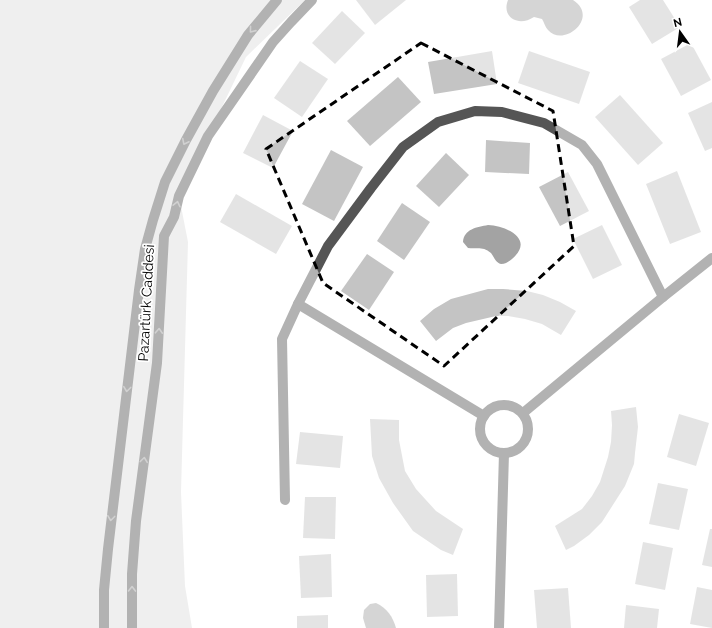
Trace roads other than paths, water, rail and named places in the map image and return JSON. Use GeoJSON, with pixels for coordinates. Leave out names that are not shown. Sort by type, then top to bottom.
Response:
{"type":"FeatureCollection","features":[{"type":"Feature","properties":{"kind":"street","name":"Pazartürk Caddesi"},"geometry":{"type":"LineString","coordinates":[[104,628],[104,590],[108,549],[138,290],[145,249],[166,182],[190,133],[213,91],[248,35],[277,0]]}},
{"type":"Feature","properties":{"kind":"street","name":"Pazartürk Caddesi"},"geometry":{"type":"LineString","coordinates":[[132,628],[132,574],[136,521],[157,363],[164,236],[174,217],[179,196],[208,136],[273,42],[312,0]]}},
{"type":"Feature","properties":{"kind":"street"},"geometry":{"type":"LineString","coordinates":[[285,500],[282,339],[328,246],[370,188],[403,147],[438,122],[475,111],[502,112],[544,123],[582,145],[597,164],[663,297]]}},
{"type":"Feature","properties":{"kind":"street"},"geometry":{"type":"LineString","coordinates":[[523,414],[712,258]]}},
{"type":"Feature","properties":{"kind":"street"},"geometry":{"type":"LineString","coordinates":[[298,304],[484,416]]}},
{"type":"Feature","properties":{"kind":"street"},"geometry":{"type":"LineString","coordinates":[[495,406],[510,406],[523,414],[528,426],[526,439],[517,449],[504,453],[492,450],[483,441],[480,428],[484,416],[495,406]]}},
{"type":"Feature","properties":{"kind":"street"},"geometry":{"type":"LineString","coordinates":[[499,628],[504,453]]}}]}
